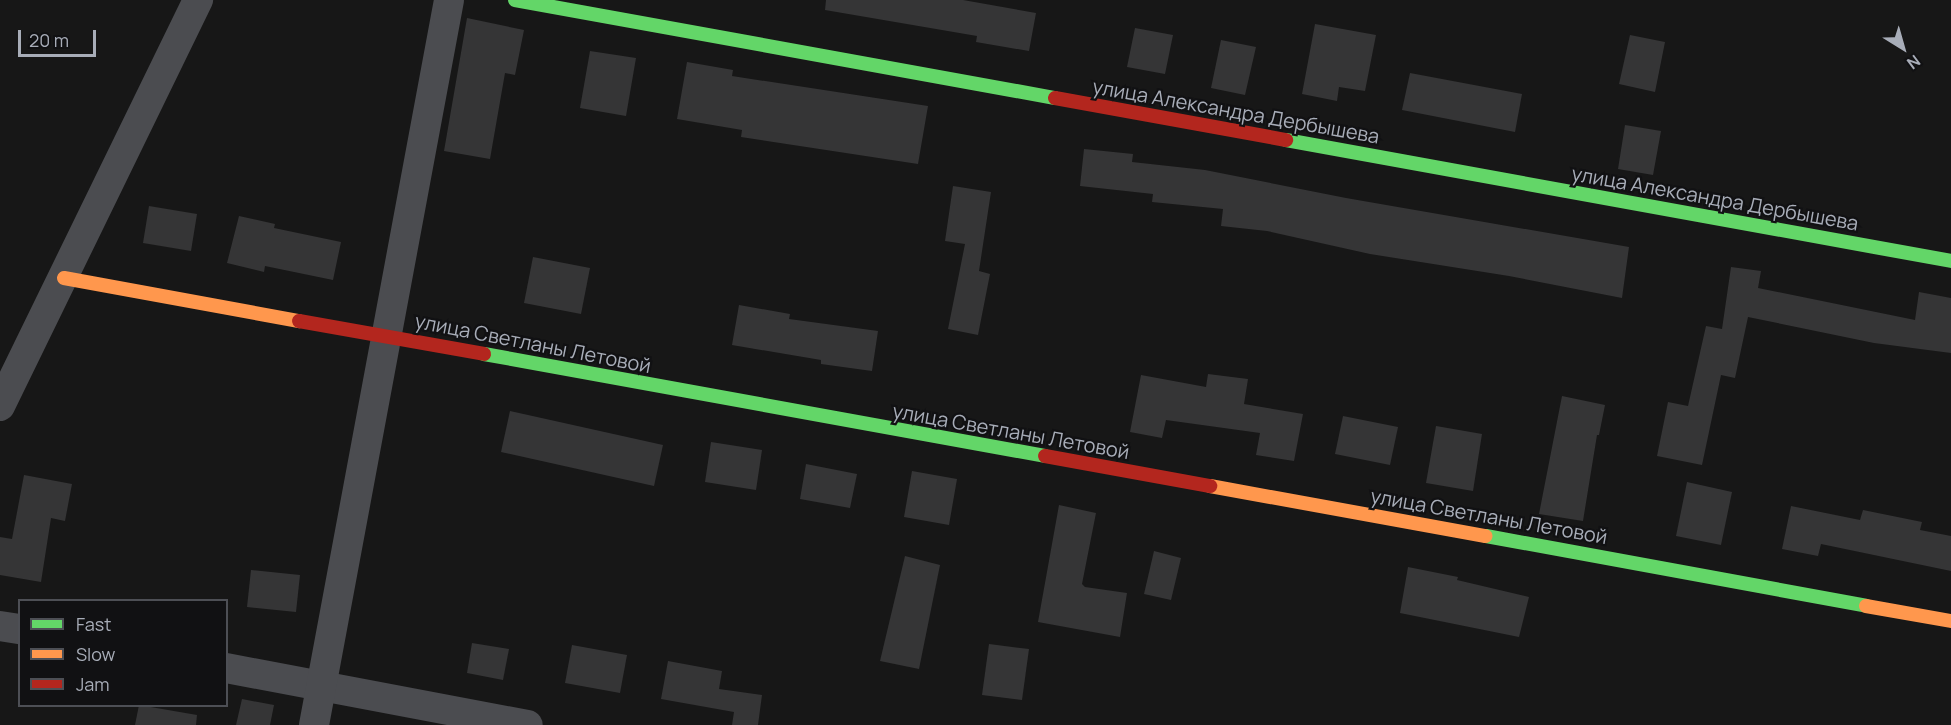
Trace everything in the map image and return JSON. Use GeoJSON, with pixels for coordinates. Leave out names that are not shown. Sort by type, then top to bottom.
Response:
{"type":"FeatureCollection","features":[{"type":"Feature","properties":{"kind":"street"},"geometry":{"type":"LineString","coordinates":[[0,406],[198,0]]}},
{"type":"Feature","properties":{"kind":"street"},"geometry":{"type":"LineString","coordinates":[[314,725],[449,0]]}},
{"type":"Feature","properties":{"kind":"street","name":"улица Александра Дербышева"},"geometry":{"type":"LineString","coordinates":[[515,0],[1951,261]]}},
{"type":"Feature","properties":{"kind":"street","name":"улица Светланы Летовой"},"geometry":{"type":"LineString","coordinates":[[64,278],[993,448],[1574,550],[1951,621]]}},
{"type":"Feature","properties":{"kind":"street"},"geometry":{"type":"LineString","coordinates":[[0,626],[18,629]]}},
{"type":"Feature","properties":{"kind":"street"},"geometry":{"type":"LineString","coordinates":[[228,668],[528,725]]}},
{"type":"Feature","properties":{"kind":"building"},"geometry":{"type":"Polygon","coordinates":[[[826,0],[963,0],[1036,13],[1029,51],[976,42],[977,36],[825,10],[826,0]]]}},
{"type":"Feature","properties":{"kind":"building"},"geometry":{"type":"Polygon","coordinates":[[[467,18],[524,30],[515,75],[505,73],[490,159],[444,151],[467,18]]]}},
{"type":"Feature","properties":{"kind":"building"},"geometry":{"type":"Polygon","coordinates":[[[1315,24],[1376,35],[1365,91],[1339,87],[1337,101],[1302,94],[1315,24]]]}},
{"type":"Feature","properties":{"kind":"building"},"geometry":{"type":"Polygon","coordinates":[[[1135,28],[1173,35],[1165,74],[1127,67],[1135,28]]]}},
{"type":"Feature","properties":{"kind":"building"},"geometry":{"type":"Polygon","coordinates":[[[1630,35],[1665,42],[1655,92],[1619,84],[1630,35]]]}},
{"type":"Feature","properties":{"kind":"building"},"geometry":{"type":"Polygon","coordinates":[[[1221,40],[1256,47],[1245,95],[1211,88],[1221,40]]]}},
{"type":"Feature","properties":{"kind":"building"},"geometry":{"type":"Polygon","coordinates":[[[590,51],[636,58],[626,116],[580,108],[590,51]]]}},
{"type":"Feature","properties":{"kind":"building"},"geometry":{"type":"Polygon","coordinates":[[[687,62],[733,70],[732,76],[928,106],[918,164],[741,137],[742,130],[677,119],[687,62]]]}},
{"type":"Feature","properties":{"kind":"building"},"geometry":{"type":"Polygon","coordinates":[[[1410,73],[1522,94],[1515,132],[1402,110],[1410,73]]]}},
{"type":"Feature","properties":{"kind":"building"},"geometry":{"type":"Polygon","coordinates":[[[1625,125],[1661,131],[1653,175],[1618,169],[1625,125]]]}},
{"type":"Feature","properties":{"kind":"building"},"geometry":{"type":"Polygon","coordinates":[[[1084,149],[1133,154],[1132,162],[1205,170],[1346,198],[1629,247],[1622,298],[1509,276],[1370,254],[1267,231],[1221,226],[1223,209],[1152,202],[1153,194],[1080,186],[1084,149]]]}},
{"type":"Feature","properties":{"kind":"building"},"geometry":{"type":"Polygon","coordinates":[[[953,186],[991,192],[979,271],[990,274],[978,335],[948,329],[965,244],[945,241],[953,186]]]}},
{"type":"Feature","properties":{"kind":"building"},"geometry":{"type":"Polygon","coordinates":[[[149,206],[197,214],[191,251],[143,243],[149,206]]]}},
{"type":"Feature","properties":{"kind":"building"},"geometry":{"type":"Polygon","coordinates":[[[239,216],[275,224],[274,228],[341,242],[333,280],[265,266],[264,272],[227,263],[239,216]]]}},
{"type":"Feature","properties":{"kind":"building"},"geometry":{"type":"Polygon","coordinates":[[[533,257],[590,268],[581,314],[524,303],[533,257]]]}},
{"type":"Feature","properties":{"kind":"building"},"geometry":{"type":"Polygon","coordinates":[[[1731,267],[1761,271],[1758,288],[1915,320],[1919,292],[1951,298],[1951,353],[1874,343],[1748,317],[1735,378],[1721,375],[1702,465],[1657,456],[1668,402],[1688,406],[1706,326],[1722,329],[1731,267]]]}},
{"type":"Feature","properties":{"kind":"building"},"geometry":{"type":"Polygon","coordinates":[[[739,305],[790,314],[789,319],[878,331],[872,371],[821,364],[821,360],[732,345],[739,305]]]}},
{"type":"Feature","properties":{"kind":"building"},"geometry":{"type":"Polygon","coordinates":[[[1208,374],[1248,379],[1244,404],[1303,414],[1294,461],[1256,455],[1260,433],[1166,420],[1162,438],[1130,432],[1141,375],[1206,387],[1208,374]]]}},
{"type":"Feature","properties":{"kind":"building"},"geometry":{"type":"Polygon","coordinates":[[[1562,396],[1605,405],[1599,435],[1597,435],[1583,521],[1539,514],[1562,396]]]}},
{"type":"Feature","properties":{"kind":"building"},"geometry":{"type":"Polygon","coordinates":[[[510,411],[663,445],[654,486],[501,452],[510,411]]]}},
{"type":"Feature","properties":{"kind":"building"},"geometry":{"type":"Polygon","coordinates":[[[1343,416],[1398,427],[1390,465],[1335,454],[1343,416]]]}},
{"type":"Feature","properties":{"kind":"building"},"geometry":{"type":"Polygon","coordinates":[[[1436,426],[1482,434],[1473,491],[1426,483],[1436,426]]]}},
{"type":"Feature","properties":{"kind":"building"},"geometry":{"type":"Polygon","coordinates":[[[711,442],[762,450],[756,490],[705,482],[711,442]]]}},
{"type":"Feature","properties":{"kind":"building"},"geometry":{"type":"Polygon","coordinates":[[[806,464],[857,474],[850,508],[800,499],[806,464]]]}},
{"type":"Feature","properties":{"kind":"building"},"geometry":{"type":"Polygon","coordinates":[[[912,471],[957,479],[949,525],[904,517],[912,471]]]}},
{"type":"Feature","properties":{"kind":"building"},"geometry":{"type":"Polygon","coordinates":[[[24,475],[72,484],[65,521],[51,518],[41,582],[0,575],[0,537],[12,539],[24,475]]]}},
{"type":"Feature","properties":{"kind":"building"},"geometry":{"type":"Polygon","coordinates":[[[1687,482],[1732,492],[1721,545],[1676,536],[1687,482]]]}},
{"type":"Feature","properties":{"kind":"building"},"geometry":{"type":"Polygon","coordinates":[[[1059,505],[1096,513],[1082,584],[1085,587],[1127,593],[1120,637],[1038,622],[1059,505]]]}},
{"type":"Feature","properties":{"kind":"building"},"geometry":{"type":"Polygon","coordinates":[[[1791,506],[1860,520],[1863,510],[1922,522],[1920,530],[1951,536],[1951,571],[1821,544],[1818,556],[1782,549],[1791,506]]]}},
{"type":"Feature","properties":{"kind":"building"},"geometry":{"type":"Polygon","coordinates":[[[1154,551],[1181,558],[1171,600],[1144,594],[1154,551]]]}},
{"type":"Feature","properties":{"kind":"building"},"geometry":{"type":"Polygon","coordinates":[[[905,556],[940,565],[919,669],[880,661],[905,556]]]}},
{"type":"Feature","properties":{"kind":"building"},"geometry":{"type":"Polygon","coordinates":[[[1408,567],[1458,577],[1457,580],[1529,597],[1519,637],[1400,613],[1408,567]]]}},
{"type":"Feature","properties":{"kind":"building"},"geometry":{"type":"Polygon","coordinates":[[[251,570],[300,575],[296,612],[247,607],[251,570]]]}},
{"type":"Feature","properties":{"kind":"building"},"geometry":{"type":"Polygon","coordinates":[[[472,643],[509,649],[503,680],[467,673],[472,643]]]}},
{"type":"Feature","properties":{"kind":"building"},"geometry":{"type":"Polygon","coordinates":[[[989,644],[1029,649],[1022,700],[982,695],[989,644]]]}},
{"type":"Feature","properties":{"kind":"building"},"geometry":{"type":"Polygon","coordinates":[[[572,645],[627,655],[620,693],[565,683],[572,645]]]}},
{"type":"Feature","properties":{"kind":"building"},"geometry":{"type":"Polygon","coordinates":[[[668,661],[722,671],[719,689],[762,695],[758,725],[732,725],[734,712],[661,699],[668,661]]]}},
{"type":"Feature","properties":{"kind":"building"},"geometry":{"type":"Polygon","coordinates":[[[242,699],[274,705],[270,725],[236,725],[242,699]]]}},
{"type":"Feature","properties":{"kind":"building"},"geometry":{"type":"Polygon","coordinates":[[[139,707],[197,715],[196,725],[135,725],[139,707]]]}},
{"type":"Feature","properties":{"kind":"traffic: fast"},"geometry":{"type":"LineString","coordinates":[[515,0],[1055,98]]}},
{"type":"Feature","properties":{"kind":"traffic: fast"},"geometry":{"type":"LineString","coordinates":[[1286,140],[1951,261]]}},
{"type":"Feature","properties":{"kind":"traffic: fast"},"geometry":{"type":"LineString","coordinates":[[484,354],[1045,456]]}},
{"type":"Feature","properties":{"kind":"traffic: fast"},"geometry":{"type":"LineString","coordinates":[[1486,536],[1866,606]]}},
{"type":"Feature","properties":{"kind":"traffic: slow"},"geometry":{"type":"LineString","coordinates":[[64,278],[299,321]]}},
{"type":"Feature","properties":{"kind":"traffic: slow"},"geometry":{"type":"LineString","coordinates":[[1210,486],[1486,536]]}},
{"type":"Feature","properties":{"kind":"traffic: slow"},"geometry":{"type":"LineString","coordinates":[[1866,606],[1951,621]]}},
{"type":"Feature","properties":{"kind":"traffic: jam"},"geometry":{"type":"LineString","coordinates":[[1055,98],[1286,140]]}},
{"type":"Feature","properties":{"kind":"traffic: jam"},"geometry":{"type":"LineString","coordinates":[[299,321],[484,354]]}},
{"type":"Feature","properties":{"kind":"traffic: jam"},"geometry":{"type":"LineString","coordinates":[[1045,456],[1210,486]]}}]}
